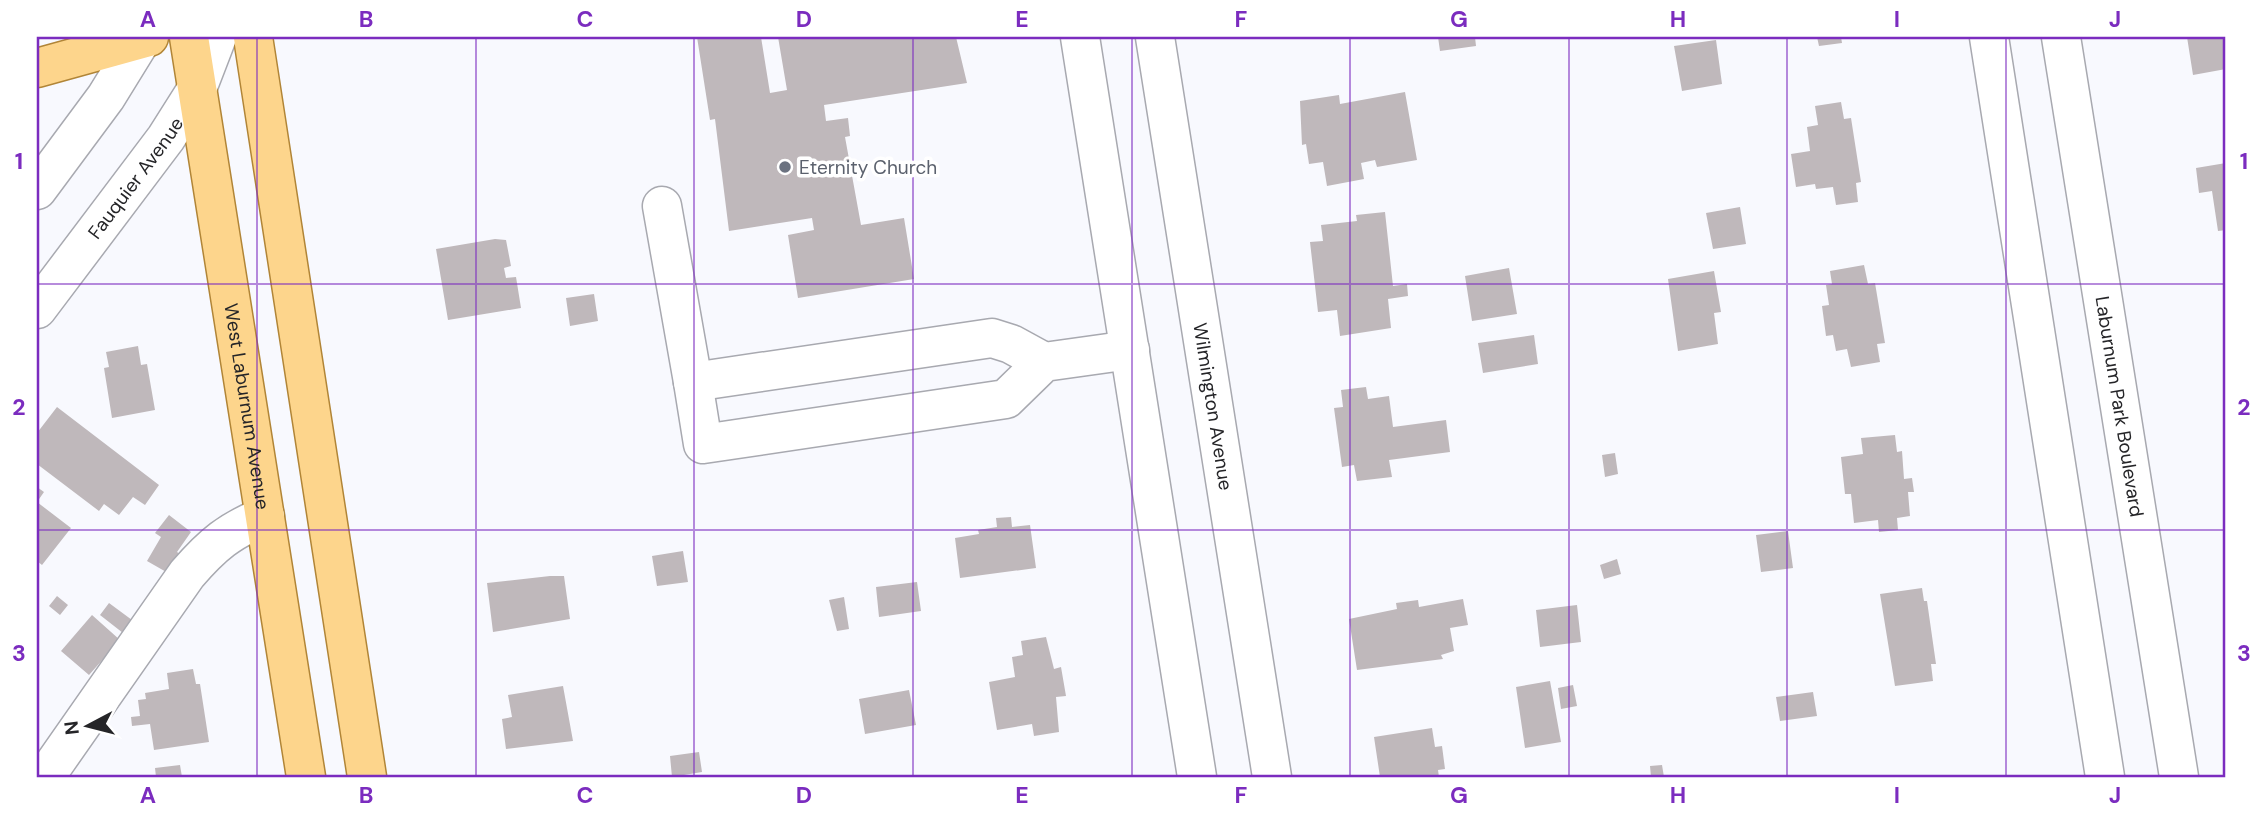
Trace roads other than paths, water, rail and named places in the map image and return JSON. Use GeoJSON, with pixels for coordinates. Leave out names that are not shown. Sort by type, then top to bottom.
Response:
{"type":"FeatureCollection","features":[{"type":"Feature","properties":{"kind":"main road"},"geometry":{"type":"LineString","coordinates":[[37,68],[145,37]]}},
{"type":"Feature","properties":{"kind":"main road","name":"West Laburnum Avenue"},"geometry":{"type":"LineString","coordinates":[[189,37],[306,777]]}},
{"type":"Feature","properties":{"kind":"main road"},"geometry":{"type":"LineString","coordinates":[[253,37],[367,777]]}},
{"type":"Feature","properties":{"kind":"street"},"geometry":{"type":"LineString","coordinates":[[37,190],[106,97],[145,37]]}},
{"type":"Feature","properties":{"kind":"street","name":"Fauquier Avenue"},"geometry":{"type":"LineString","coordinates":[[37,309],[166,138],[197,89],[217,37]]}},
{"type":"Feature","properties":{"kind":"street"},"geometry":{"type":"LineString","coordinates":[[1080,37],[1197,777]]}},
{"type":"Feature","properties":{"kind":"street","name":"Wilmington Avenue"},"geometry":{"type":"LineString","coordinates":[[1155,37],[1272,777]]}},
{"type":"Feature","properties":{"kind":"street"},"geometry":{"type":"LineString","coordinates":[[1989,37],[2105,777]]}},
{"type":"Feature","properties":{"kind":"street","name":"Laburnum Park Boulevard"},"geometry":{"type":"LineString","coordinates":[[2061,37],[2179,777]]}},
{"type":"Feature","properties":{"kind":"street"},"geometry":{"type":"LineString","coordinates":[[662,206],[704,444],[1006,399],[1044,362]]}},
{"type":"Feature","properties":{"kind":"street"},"geometry":{"type":"LineString","coordinates":[[693,382],[992,338],[1044,362],[1130,350]]}},
{"type":"Feature","properties":{"kind":"street"},"geometry":{"type":"LineString","coordinates":[[45,777],[187,574],[212,545],[233,529],[265,516]]}},
{"type":"Feature","properties":{"kind":"place","name":"Eternity Church"},"geometry":{"type":"Point","coordinates":[785,167]}}]}
